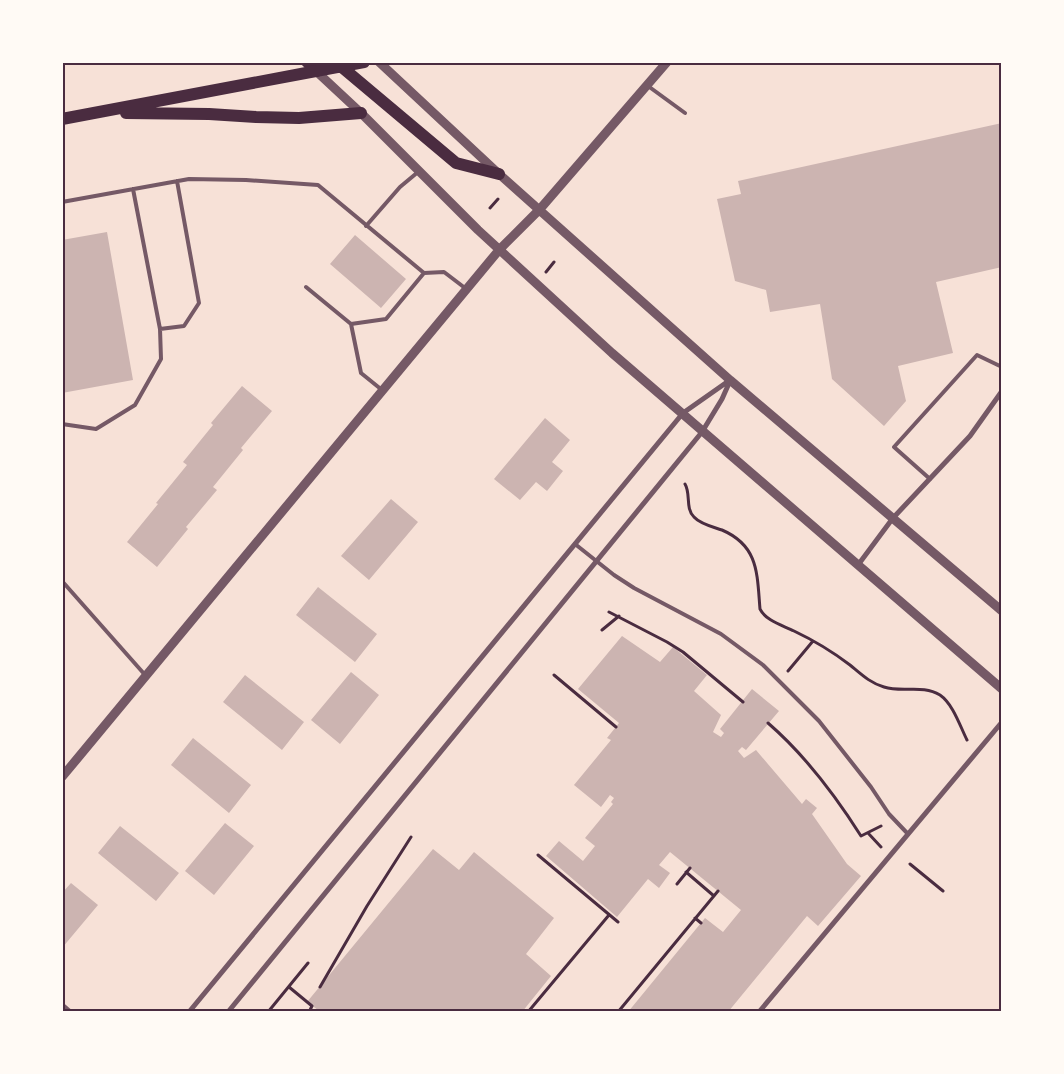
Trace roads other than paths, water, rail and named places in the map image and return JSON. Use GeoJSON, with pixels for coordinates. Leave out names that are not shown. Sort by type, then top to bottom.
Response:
{"type":"FeatureCollection","features":[{"type":"Feature","properties":{"kind":"main road"},"geometry":{"type":"LineString","coordinates":[[306,62],[317,72]]}},
{"type":"Feature","properties":{"kind":"main road"},"geometry":{"type":"LineString","coordinates":[[62,119],[317,72],[338,65],[364,62]]}},
{"type":"Feature","properties":{"kind":"main road"},"geometry":{"type":"LineString","coordinates":[[338,65],[456,163],[499,174]]}},
{"type":"Feature","properties":{"kind":"main road"},"geometry":{"type":"LineString","coordinates":[[96,112],[290,118],[361,113]]}},
{"type":"Feature","properties":{"kind":"street"},"geometry":{"type":"LineString","coordinates":[[379,62],[499,174],[730,380],[1002,611]]}},
{"type":"Feature","properties":{"kind":"street"},"geometry":{"type":"LineString","coordinates":[[62,777],[499,250],[540,209],[667,62]]}},
{"type":"Feature","properties":{"kind":"street"},"geometry":{"type":"LineString","coordinates":[[317,72],[499,250],[612,353],[1002,689]]}},
{"type":"Feature","properties":{"kind":"street"},"geometry":{"type":"LineString","coordinates":[[189,1012],[682,413],[730,380]]}},
{"type":"Feature","properties":{"kind":"street"},"geometry":{"type":"LineString","coordinates":[[228,1012],[702,432],[722,399],[730,380]]}},
{"type":"Feature","properties":{"kind":"street"},"geometry":{"type":"LineString","coordinates":[[858,565],[894,518],[970,436],[1002,391]]}},
{"type":"Feature","properties":{"kind":"street"},"geometry":{"type":"LineString","coordinates":[[759,1012],[1002,722]]}},
{"type":"Feature","properties":{"kind":"street"},"geometry":{"type":"LineString","coordinates":[[62,1005],[70,1012]]}},
{"type":"Feature","properties":{"kind":"lane"},"geometry":{"type":"LineString","coordinates":[[648,85],[684,113]]}},
{"type":"Feature","properties":{"kind":"lane"},"geometry":{"type":"LineString","coordinates":[[366,226],[400,186],[419,171]]}},
{"type":"Feature","properties":{"kind":"lane"},"geometry":{"type":"LineString","coordinates":[[62,202],[189,179],[246,180],[318,185],[424,273],[444,272],[467,289]]}},
{"type":"Feature","properties":{"kind":"lane"},"geometry":{"type":"LineString","coordinates":[[160,329],[184,326],[199,303],[177,181]]}},
{"type":"Feature","properties":{"kind":"lane"},"geometry":{"type":"LineString","coordinates":[[62,424],[96,429],[135,405],[161,359],[160,329],[133,188]]}},
{"type":"Feature","properties":{"kind":"lane"},"geometry":{"type":"LineString","coordinates":[[351,324],[386,319],[424,273]]}},
{"type":"Feature","properties":{"kind":"lane"},"geometry":{"type":"LineString","coordinates":[[306,287],[351,324],[361,373],[383,390]]}},
{"type":"Feature","properties":{"kind":"lane"},"geometry":{"type":"LineString","coordinates":[[930,479],[894,447],[977,355],[1002,367]]}},
{"type":"Feature","properties":{"kind":"lane"},"geometry":{"type":"LineString","coordinates":[[574,544],[596,562],[634,588],[721,634],[762,665],[819,721],[871,787],[889,814],[908,834]]}},
{"type":"Feature","properties":{"kind":"lane"},"geometry":{"type":"LineString","coordinates":[[62,581],[146,676]]}}]}
